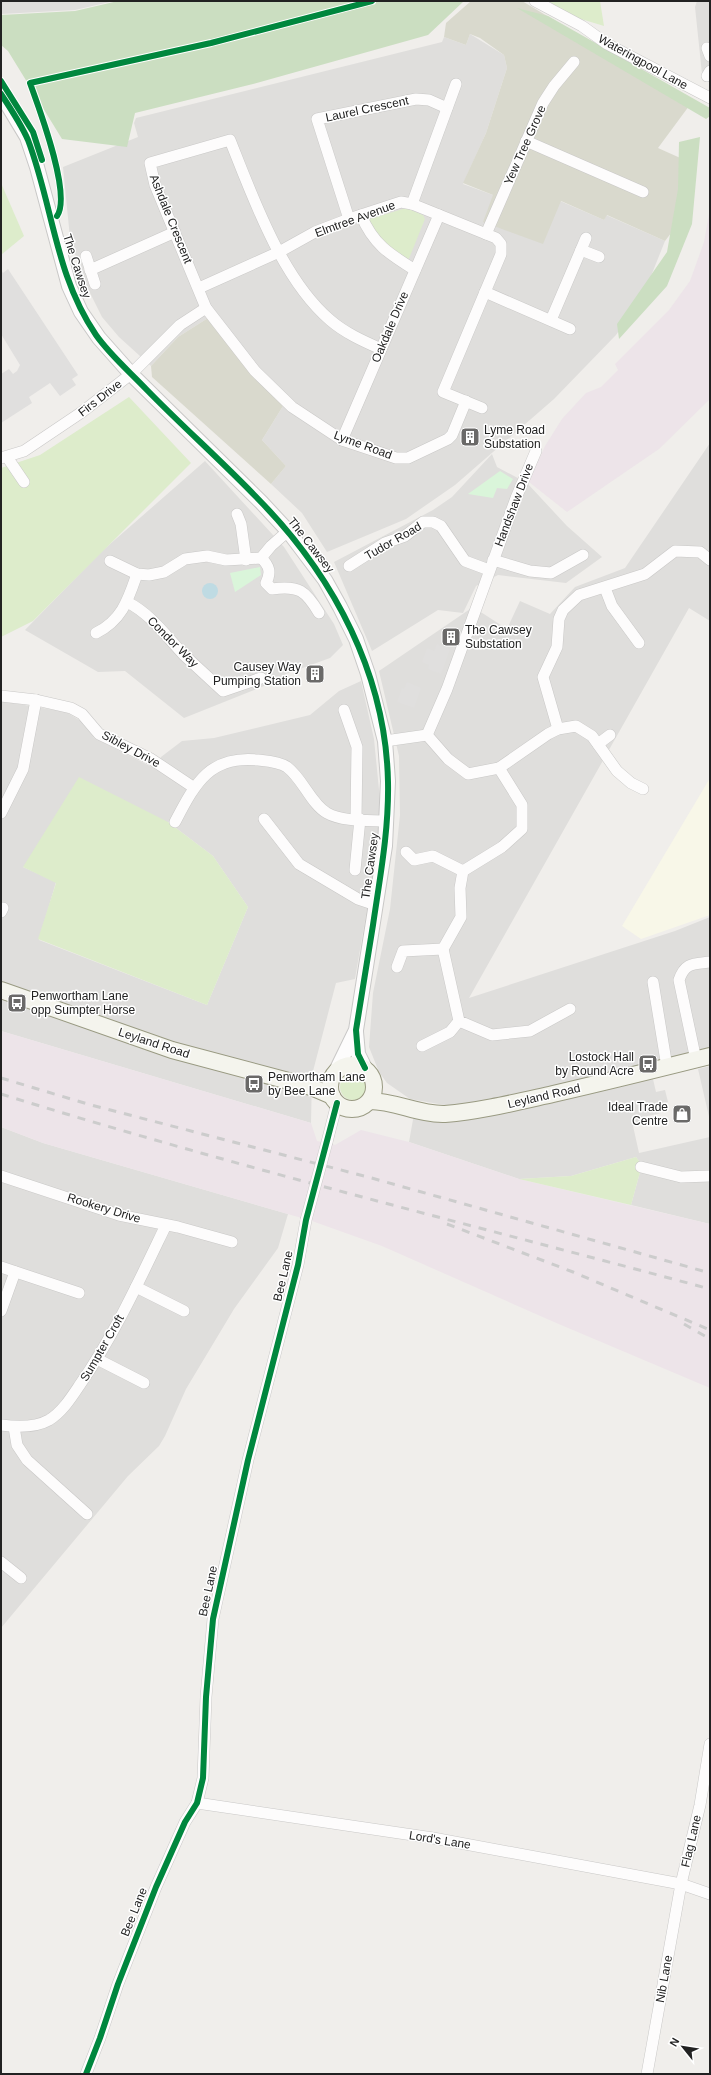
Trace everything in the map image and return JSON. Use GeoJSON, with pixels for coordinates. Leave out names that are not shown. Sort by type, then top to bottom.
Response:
{"type":"FeatureCollection","features":[{"type":"Feature","properties":{"kind":"main road","name":"Leyland Road"},"geometry":{"type":"LineString","coordinates":[[1,990],[172,1050],[311,1087],[334,1088]]}},
{"type":"Feature","properties":{"kind":"main road","name":"Leyland Road"},"geometry":{"type":"LineString","coordinates":[[370,1101],[384,1101],[443,1114],[473,1110],[703,1058]]}},
{"type":"Feature","properties":{"kind":"main road"},"geometry":{"type":"LineString","coordinates":[[375,1081],[374,1095],[370,1101],[357,1109],[349,1109],[334,1088],[350,1064],[365,1068],[375,1081],[400,1105]]}},
{"type":"Feature","properties":{"kind":"street","name":"Wateringpool Lane"},"geometry":{"type":"LineString","coordinates":[[535,1],[582,26],[606,44],[710,98]]}},
{"type":"Feature","properties":{"kind":"street","name":"Yew Tree Grove"},"geometry":{"type":"LineString","coordinates":[[486,234],[526,141],[548,95],[574,62]]}},
{"type":"Feature","properties":{"kind":"street"},"geometry":{"type":"LineString","coordinates":[[412,204],[456,84]]}},
{"type":"Feature","properties":{"kind":"street","name":"The Cawsey"},"geometry":{"type":"LineString","coordinates":[[1,94],[27,137],[37,166],[69,286],[81,312],[98,338],[131,374],[262,502],[288,531],[325,580],[356,639],[368,674],[384,741],[388,781],[385,846],[356,1030],[334,1088]]}},
{"type":"Feature","properties":{"kind":"street","name":"Laurel Crescent"},"geometry":{"type":"LineString","coordinates":[[349,219],[317,119],[416,99],[429,100],[447,108]]}},
{"type":"Feature","properties":{"kind":"street","name":"Ashdale Crescent"},"geometry":{"type":"LineString","coordinates":[[199,288],[155,185],[150,163],[230,140],[258,211],[279,252]]}},
{"type":"Feature","properties":{"kind":"street"},"geometry":{"type":"LineString","coordinates":[[526,141],[643,192]]}},
{"type":"Feature","properties":{"kind":"street","name":"Elmtree Avenue"},"geometry":{"type":"LineString","coordinates":[[199,288],[279,252],[316,232],[361,214],[401,202],[412,204],[496,238],[502,247],[501,254],[485,292]]}},
{"type":"Feature","properties":{"kind":"street"},"geometry":{"type":"LineString","coordinates":[[361,214],[368,230],[379,244],[393,257],[415,270]]}},
{"type":"Feature","properties":{"kind":"street","name":"Oakdale Drive"},"geometry":{"type":"LineString","coordinates":[[342,440],[439,215]]}},
{"type":"Feature","properties":{"kind":"street"},"geometry":{"type":"LineString","coordinates":[[90,270],[174,232]]}},
{"type":"Feature","properties":{"kind":"street"},"geometry":{"type":"LineString","coordinates":[[551,320],[586,238]]}},
{"type":"Feature","properties":{"kind":"street"},"geometry":{"type":"LineString","coordinates":[[581,250],[599,257]]}},
{"type":"Feature","properties":{"kind":"street"},"geometry":{"type":"LineString","coordinates":[[279,252],[304,291],[319,310],[345,331],[381,349]]}},
{"type":"Feature","properties":{"kind":"street"},"geometry":{"type":"LineString","coordinates":[[86,256],[95,284]]}},
{"type":"Feature","properties":{"kind":"street","name":"Lyme Road"},"geometry":{"type":"LineString","coordinates":[[199,288],[206,308],[254,371],[292,407],[342,440],[396,458],[408,458],[448,439],[452,435],[466,401]]}},
{"type":"Feature","properties":{"kind":"street"},"geometry":{"type":"LineString","coordinates":[[482,408],[443,392],[485,292],[570,329]]}},
{"type":"Feature","properties":{"kind":"street","name":"Firs Drive"},"geometry":{"type":"LineString","coordinates":[[4,458],[24,451],[42,441],[82,412],[131,374],[180,325],[206,308]]}},
{"type":"Feature","properties":{"kind":"street","name":"Handshaw Drive"},"geometry":{"type":"LineString","coordinates":[[427,736],[446,689],[491,565],[536,451]]}},
{"type":"Feature","properties":{"kind":"street"},"geometry":{"type":"LineString","coordinates":[[4,458],[24,482]]}},
{"type":"Feature","properties":{"kind":"street"},"geometry":{"type":"LineString","coordinates":[[236,514],[240,524],[246,560]]}},
{"type":"Feature","properties":{"kind":"street","name":"Tudor Road"},"geometry":{"type":"LineString","coordinates":[[349,566],[385,543],[404,536],[423,522],[433,522],[441,526],[465,561],[491,565]]}},
{"type":"Feature","properties":{"kind":"street"},"geometry":{"type":"LineString","coordinates":[[110,561],[137,574],[149,575],[164,572],[185,559],[207,556],[226,560],[261,558],[271,546],[288,531]]}},
{"type":"Feature","properties":{"kind":"street"},"geometry":{"type":"LineString","coordinates":[[558,729],[543,678],[557,647],[559,619],[563,610],[579,595],[605,588],[645,574],[675,551],[700,552],[710,560]]}},
{"type":"Feature","properties":{"kind":"street","name":"Handshaw Drive"},"geometry":{"type":"LineString","coordinates":[[491,565],[551,573],[583,555]]}},
{"type":"Feature","properties":{"kind":"street"},"geometry":{"type":"LineString","coordinates":[[261,558],[267,563],[270,575],[266,583],[272,589],[293,588],[304,593],[310,597],[319,613]]}},
{"type":"Feature","properties":{"kind":"street"},"geometry":{"type":"LineString","coordinates":[[96,632],[108,626],[127,602],[137,574]]}},
{"type":"Feature","properties":{"kind":"street"},"geometry":{"type":"LineString","coordinates":[[605,588],[612,606],[639,643]]}},
{"type":"Feature","properties":{"kind":"street","name":"Condor Way"},"geometry":{"type":"LineString","coordinates":[[127,602],[137,607],[156,624],[184,655],[222,691],[261,678]]}},
{"type":"Feature","properties":{"kind":"street","name":"Sibley Drive"},"geometry":{"type":"LineString","coordinates":[[1,696],[36,700],[71,708],[82,714],[100,734],[151,759],[193,787]]}},
{"type":"Feature","properties":{"kind":"street"},"geometry":{"type":"LineString","coordinates":[[1,813],[23,769],[36,700]]}},
{"type":"Feature","properties":{"kind":"street"},"geometry":{"type":"LineString","coordinates":[[344,710],[357,747],[358,819],[355,870]]}},
{"type":"Feature","properties":{"kind":"street"},"geometry":{"type":"LineString","coordinates":[[384,741],[427,736],[448,758],[468,774],[499,768],[548,734],[558,729],[576,726],[592,736],[617,771],[630,783],[643,789]]}},
{"type":"Feature","properties":{"kind":"street"},"geometry":{"type":"LineString","coordinates":[[598,744],[610,735]]}},
{"type":"Feature","properties":{"kind":"street"},"geometry":{"type":"LineString","coordinates":[[175,822],[193,787],[211,771],[227,763],[247,759],[268,761],[286,766],[298,777],[313,798],[327,813],[358,819],[387,821]]}},
{"type":"Feature","properties":{"kind":"street"},"geometry":{"type":"LineString","coordinates":[[422,1046],[450,1032],[459,1020],[443,949],[461,917],[460,888],[463,871],[502,847],[522,829],[522,805],[499,768]]}},
{"type":"Feature","properties":{"kind":"street"},"geometry":{"type":"LineString","coordinates":[[264,819],[299,864],[358,899],[376,905]]}},
{"type":"Feature","properties":{"kind":"street"},"geometry":{"type":"LineString","coordinates":[[406,852],[414,860],[433,856],[463,871]]}},
{"type":"Feature","properties":{"kind":"street"},"geometry":{"type":"LineString","coordinates":[[397,967],[403,951],[443,949]]}},
{"type":"Feature","properties":{"kind":"street"},"geometry":{"type":"LineString","coordinates":[[703,1058],[679,980],[682,970],[688,965],[710,962]]}},
{"type":"Feature","properties":{"kind":"street"},"geometry":{"type":"LineString","coordinates":[[653,982],[667,1067]]}},
{"type":"Feature","properties":{"kind":"street"},"geometry":{"type":"LineString","coordinates":[[459,1020],[492,1035],[530,1031],[570,1009]]}},
{"type":"Feature","properties":{"kind":"street","name":"The Cawsey"},"geometry":{"type":"LineString","coordinates":[[356,1030],[358,1054],[365,1068]]}},
{"type":"Feature","properties":{"kind":"street","name":"Bee Lane"},"geometry":{"type":"LineString","coordinates":[[86,2074],[118,1984],[156,1887],[185,1822],[197,1803],[203,1778],[206,1697],[213,1619],[248,1460],[298,1265],[306,1220],[327,1142],[334,1088]]}},
{"type":"Feature","properties":{"kind":"street"},"geometry":{"type":"LineString","coordinates":[[641,1167],[681,1177],[710,1176]]}},
{"type":"Feature","properties":{"kind":"street","name":"Rookery Drive"},"geometry":{"type":"LineString","coordinates":[[1,1176],[119,1215],[232,1242]]}},
{"type":"Feature","properties":{"kind":"street","name":"Sumpter Croft"},"geometry":{"type":"LineString","coordinates":[[1,1425],[14,1427],[37,1424],[49,1420],[68,1402],[97,1359],[136,1287],[166,1225]]}},
{"type":"Feature","properties":{"kind":"street"},"geometry":{"type":"LineString","coordinates":[[1,1267],[79,1293]]}},
{"type":"Feature","properties":{"kind":"street"},"geometry":{"type":"LineString","coordinates":[[1,1311],[15,1272]]}},
{"type":"Feature","properties":{"kind":"street"},"geometry":{"type":"LineString","coordinates":[[136,1287],[184,1311]]}},
{"type":"Feature","properties":{"kind":"street"},"geometry":{"type":"LineString","coordinates":[[97,1359],[144,1383]]}},
{"type":"Feature","properties":{"kind":"street"},"geometry":{"type":"LineString","coordinates":[[14,1427],[17,1445],[27,1460],[87,1514]]}},
{"type":"Feature","properties":{"kind":"street"},"geometry":{"type":"LineString","coordinates":[[1,1562],[21,1578]]}},
{"type":"Feature","properties":{"kind":"street","name":"Flag Lane"},"geometry":{"type":"LineString","coordinates":[[710,1744],[700,1805],[681,1884],[710,1894]]}},
{"type":"Feature","properties":{"kind":"street","name":"Lord's Lane"},"geometry":{"type":"LineString","coordinates":[[197,1803],[432,1838],[681,1884]]}},
{"type":"Feature","properties":{"kind":"street","name":"Nib Lane"},"geometry":{"type":"LineString","coordinates":[[647,2074],[681,1884]]}},
{"type":"Feature","properties":{"kind":"shaded area"},"geometry":{"type":"Polygon","coordinates":[[[1,1],[114,1],[75,10],[1,14],[1,1]]]}},
{"type":"Feature","properties":{"kind":"shaded area"},"geometry":{"type":"Polygon","coordinates":[[[471,1],[522,1],[692,102],[658,148],[687,161],[687,212],[665,241],[607,215],[604,220],[561,201],[543,244],[483,222],[493,195],[463,183],[486,133],[507,68],[504,55],[480,38],[470,34],[466,45],[444,37],[446,23],[471,1]]]}},
{"type":"Feature","properties":{"kind":"shaded area"},"geometry":{"type":"Polygon","coordinates":[[[697,1],[710,1],[710,78],[702,74],[695,7],[697,1]]]}},
{"type":"Feature","properties":{"kind":"shaded area"},"geometry":{"type":"Polygon","coordinates":[[[470,34],[504,55],[507,68],[486,133],[463,184],[493,195],[560,201],[604,220],[606,215],[665,241],[643,296],[616,335],[554,399],[455,485],[406,519],[327,552],[302,513],[271,484],[286,466],[262,440],[283,406],[249,372],[208,318],[178,337],[151,366],[119,337],[102,317],[83,279],[70,238],[63,167],[138,137],[134,123],[136,118],[442,42],[444,37],[466,45],[470,34]]]}},
{"type":"Feature","properties":{"kind":"shaded area"},"geometry":{"type":"Polygon","coordinates":[[[710,187],[710,399],[659,449],[567,512],[529,482],[545,446],[562,419],[586,393],[601,387],[618,370],[615,364],[669,310],[690,281],[704,242],[709,214],[710,187]]]}},
{"type":"Feature","properties":{"kind":"shaded area"},"geometry":{"type":"Polygon","coordinates":[[[8,269],[78,375],[72,379],[76,385],[60,396],[50,383],[29,397],[32,403],[1,423],[1,374],[9,369],[13,374],[17,371],[20,365],[1,334],[1,270],[3,273],[8,269]]]}},
{"type":"Feature","properties":{"kind":"shaded area"},"geometry":{"type":"Polygon","coordinates":[[[208,318],[249,372],[283,406],[262,440],[286,466],[271,484],[152,377],[151,366],[178,337],[208,318]]]}},
{"type":"Feature","properties":{"kind":"shaded area"},"geometry":{"type":"Polygon","coordinates":[[[710,443],[710,621],[689,608],[469,998],[675,931],[710,917],[710,1051],[456,1107],[410,1099],[387,1083],[379,1072],[369,1047],[373,993],[390,909],[400,815],[399,756],[379,671],[473,607],[507,629],[520,601],[550,614],[575,587],[625,568],[710,443]]]}},
{"type":"Feature","properties":{"kind":"shaded area"},"geometry":{"type":"Polygon","coordinates":[[[492,454],[497,467],[527,483],[567,526],[602,557],[566,583],[498,575],[476,586],[463,613],[438,610],[372,651],[334,562],[433,510],[452,497],[492,454]]]}},
{"type":"Feature","properties":{"kind":"shaded area"},"geometry":{"type":"Polygon","coordinates":[[[205,461],[284,547],[334,624],[343,645],[330,658],[286,674],[274,682],[184,718],[125,671],[98,672],[25,630],[101,552],[205,461]]]}},
{"type":"Feature","properties":{"kind":"shaded area"},"geometry":{"type":"Polygon","coordinates":[[[437,644],[450,649],[441,674],[428,669],[429,665],[422,662],[427,648],[434,651],[437,644]]]}},
{"type":"Feature","properties":{"kind":"shaded area"},"geometry":{"type":"Polygon","coordinates":[[[361,681],[374,739],[381,810],[376,856],[355,979],[336,983],[312,1075],[311,1123],[1,1031],[1,701],[66,712],[84,723],[94,738],[154,768],[161,757],[182,741],[214,738],[310,715],[339,691],[361,681]],[[168,822],[23,867],[56,882],[39,940],[207,1005],[248,907],[213,856],[168,822]]]}},
{"type":"Feature","properties":{"kind":"shaded area"},"geometry":{"type":"Polygon","coordinates":[[[407,682],[421,688],[414,708],[397,702],[402,688],[404,689],[407,682]]]}},
{"type":"Feature","properties":{"kind":"shaded area"},"geometry":{"type":"Polygon","coordinates":[[[710,778],[710,915],[641,939],[622,926],[710,778]]]}},
{"type":"Feature","properties":{"kind":"shaded area"},"geometry":{"type":"Polygon","coordinates":[[[1,1031],[311,1123],[317,1141],[335,1145],[361,1130],[409,1142],[519,1179],[710,1224],[710,1388],[554,1322],[382,1246],[312,1221],[43,1143],[1,1127],[1,1031]]]}},
{"type":"Feature","properties":{"kind":"shaded area"},"geometry":{"type":"Polygon","coordinates":[[[710,1066],[710,1121],[698,1069],[710,1066]]]}},
{"type":"Feature","properties":{"kind":"shaded area"},"geometry":{"type":"Polygon","coordinates":[[[653,1079],[656,1092],[665,1090],[668,1102],[659,1105],[661,1113],[639,1118],[640,1125],[633,1126],[639,1153],[710,1137],[710,1224],[631,1205],[642,1165],[636,1157],[571,1176],[519,1179],[409,1142],[414,1114],[555,1100],[653,1079]]]}},
{"type":"Feature","properties":{"kind":"shaded area"},"geometry":{"type":"Polygon","coordinates":[[[1,1127],[43,1143],[288,1214],[278,1248],[234,1309],[186,1389],[159,1446],[128,1476],[1,1628],[1,1127]]]}},
{"type":"Feature","properties":{"kind":"green space"},"geometry":{"type":"Polygon","coordinates":[[[118,1],[464,1],[428,35],[253,84],[135,113],[127,147],[62,139],[8,51],[1,45],[1,15],[75,11],[118,1]]]}},
{"type":"Feature","properties":{"kind":"green space"},"geometry":{"type":"Polygon","coordinates":[[[548,1],[600,1],[604,26],[571,16],[548,1]]]}},
{"type":"Feature","properties":{"kind":"green space"},"geometry":{"type":"Polygon","coordinates":[[[517,8],[548,16],[710,108],[710,116],[706,119],[517,8]]]}},
{"type":"Feature","properties":{"kind":"green space"},"geometry":{"type":"Polygon","coordinates":[[[700,137],[692,224],[667,286],[619,339],[617,324],[667,252],[678,189],[679,142],[700,137]]]}},
{"type":"Feature","properties":{"kind":"green space"},"geometry":{"type":"Polygon","coordinates":[[[1,183],[24,236],[1,255],[1,183]]]}},
{"type":"Feature","properties":{"kind":"green space"},"geometry":{"type":"Polygon","coordinates":[[[406,208],[423,215],[425,219],[408,261],[390,250],[367,220],[406,208]]]}},
{"type":"Feature","properties":{"kind":"green space"},"geometry":{"type":"Polygon","coordinates":[[[129,397],[191,463],[33,621],[1,637],[1,468],[40,455],[129,397]]]}},
{"type":"Feature","properties":{"kind":"green space"},"geometry":{"type":"Polygon","coordinates":[[[500,471],[513,479],[507,489],[497,488],[493,498],[468,494],[500,471]]]}},
{"type":"Feature","properties":{"kind":"green space"},"geometry":{"type":"Polygon","coordinates":[[[260,567],[261,575],[235,592],[230,573],[260,567]]]}},
{"type":"Feature","properties":{"kind":"green space"},"geometry":{"type":"Polygon","coordinates":[[[79,777],[168,822],[213,856],[248,907],[207,1005],[38,939],[56,883],[23,867],[79,777]]]}},
{"type":"Feature","properties":{"kind":"green space"},"geometry":{"type":"Polygon","coordinates":[[[353,1074],[362,1078],[366,1087],[362,1096],[353,1100],[344,1096],[340,1087],[344,1078],[353,1074]]]}},
{"type":"Feature","properties":{"kind":"green space"},"geometry":{"type":"Polygon","coordinates":[[[636,1157],[642,1165],[631,1205],[519,1179],[571,1176],[636,1157]]]}},
{"type":"Feature","properties":{"kind":"water"},"geometry":{"type":"Polygon","coordinates":[[[207,583],[213,583],[218,588],[216,597],[213,599],[207,599],[202,594],[202,588],[207,583]]]}},
{"type":"Feature","properties":{"kind":"railway"},"geometry":{"type":"LineString","coordinates":[[1,1078],[91,1105],[368,1177],[710,1273]]}},
{"type":"Feature","properties":{"kind":"railway"},"geometry":{"type":"LineString","coordinates":[[1,1094],[89,1121],[266,1171],[710,1289]]}},
{"type":"Feature","properties":{"kind":"railway"},"geometry":{"type":"LineString","coordinates":[[447,1224],[573,1272],[710,1330]]}},
{"type":"Feature","properties":{"kind":"railway"},"geometry":{"type":"LineString","coordinates":[[684,1324],[710,1339]]}},
{"type":"Feature","properties":{"kind":"cycle path"},"geometry":{"type":"LineString","coordinates":[[57,216],[61,205],[57,171],[46,131],[30,83],[211,43],[372,1]]}},
{"type":"Feature","properties":{"kind":"cycle path"},"geometry":{"type":"LineString","coordinates":[[1,81],[33,132],[42,160]]}},
{"type":"Feature","properties":{"kind":"cycle path"},"geometry":{"type":"LineString","coordinates":[[1,94],[19,122],[28,140],[63,264],[82,312],[96,335],[107,350],[261,502],[287,531],[311,562],[333,595],[351,630],[366,666],[378,704],[385,742],[388,800],[384,854],[356,1030],[358,1054],[365,1068]]}},
{"type":"Feature","properties":{"kind":"cycle path"},"geometry":{"type":"LineString","coordinates":[[86,2074],[118,1984],[156,1887],[185,1822],[197,1803],[203,1778],[206,1697],[213,1619],[248,1460],[298,1265],[306,1220],[337,1103]]}},
{"type":"Feature","properties":{"kind":"place","name":"Lyme Road Substation"},"geometry":{"type":"Point","coordinates":[470,437]}},
{"type":"Feature","properties":{"kind":"place","name":"The Cawsey Substation"},"geometry":{"type":"Point","coordinates":[451,637]}},
{"type":"Feature","properties":{"kind":"place","name":"Causey Way Pumping Station"},"geometry":{"type":"Point","coordinates":[315,674]}},
{"type":"Feature","properties":{"kind":"place","name":"Penwortham Lane opp Sumpter Horse"},"geometry":{"type":"Point","coordinates":[17,1003]}},
{"type":"Feature","properties":{"kind":"place","name":"Lostock Hall by Round Acre"},"geometry":{"type":"Point","coordinates":[648,1064]}},
{"type":"Feature","properties":{"kind":"place","name":"Penwortham Lane by Bee Lane"},"geometry":{"type":"Point","coordinates":[254,1084]}},
{"type":"Feature","properties":{"kind":"place","name":"Ideal Trade Centre"},"geometry":{"type":"Point","coordinates":[682,1114]}}]}
